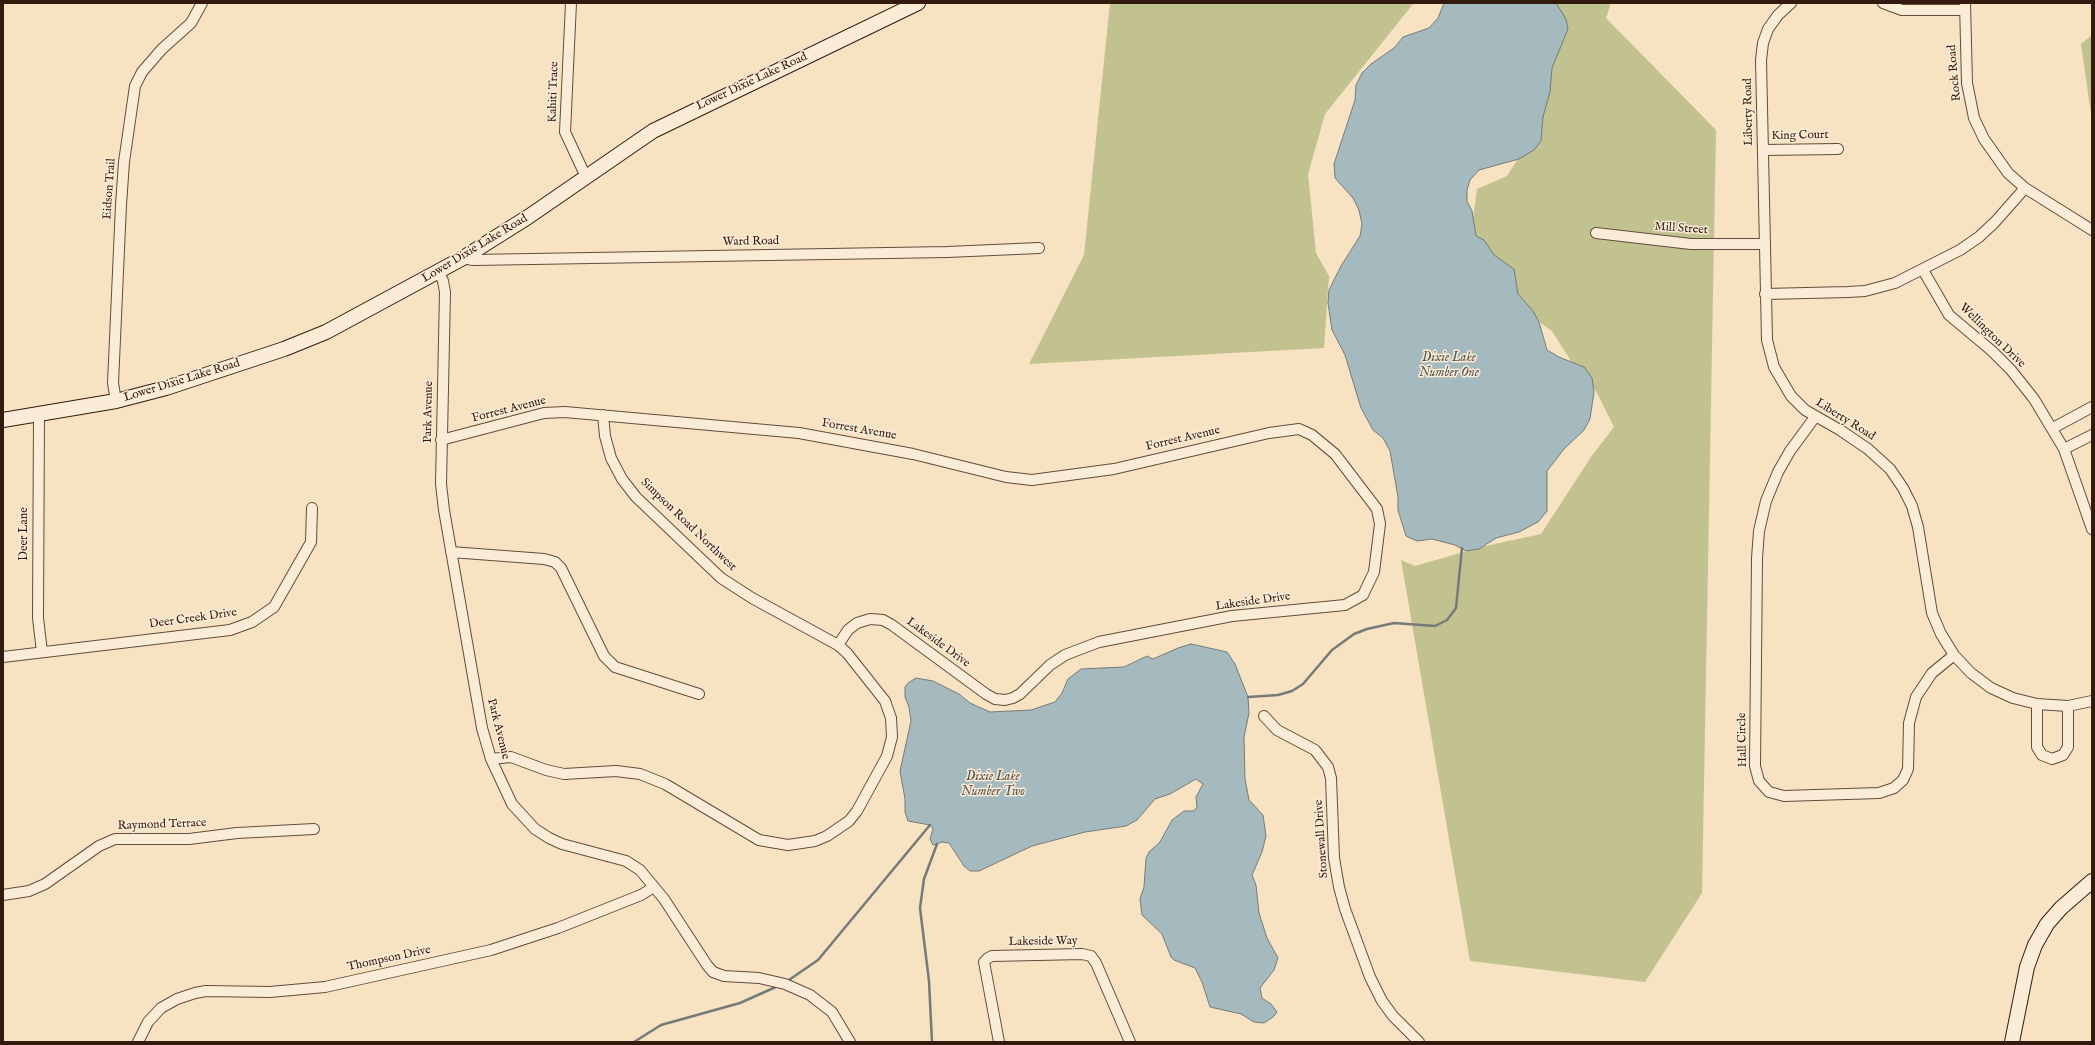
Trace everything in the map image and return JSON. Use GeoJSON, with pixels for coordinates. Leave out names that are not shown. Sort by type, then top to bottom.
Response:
{"type":"FeatureCollection","features":[{"type":"Feature","properties":{"kind":"street","name":"Eidson Trail"},"geometry":{"type":"LineString","coordinates":[[116,401],[113,383],[121,204],[124,162],[136,86],[142,72],[162,49],[191,23],[202,3]]}},
{"type":"Feature","properties":{"kind":"street","name":"Kahiti Trace"},"geometry":{"type":"LineString","coordinates":[[571,3],[565,132],[586,177]]}},
{"type":"Feature","properties":{"kind":"street","name":"Lower Dixie Lake Road"},"geometry":{"type":"LineString","coordinates":[[3,420],[116,401],[166,388],[284,349],[361,314],[463,258],[528,217],[653,131],[896,8],[918,3]]}},
{"type":"Feature","properties":{"kind":"street","name":"Liberty Road"},"geometry":{"type":"LineString","coordinates":[[1791,3],[1778,15],[1768,29],[1763,43],[1761,60],[1767,340],[1774,367],[1791,396],[1805,410],[1840,430],[1868,449],[1890,469],[1903,488],[1912,506],[1918,527],[1932,613],[1941,634],[1954,655],[1971,673],[1991,688],[2013,698],[2037,704],[2068,706],[2092,701]]}},
{"type":"Feature","properties":{"kind":"street"},"geometry":{"type":"LineString","coordinates":[[1883,3],[1902,10],[1965,7]]}},
{"type":"Feature","properties":{"kind":"street","name":"Rock Road"},"geometry":{"type":"LineString","coordinates":[[1965,7],[1967,82],[1974,118],[1984,139],[1995,157],[2008,173],[2025,188],[2092,230]]}},
{"type":"Feature","properties":{"kind":"street","name":"King Court"},"geometry":{"type":"LineString","coordinates":[[1763,150],[1838,149]]}},
{"type":"Feature","properties":{"kind":"street"},"geometry":{"type":"LineString","coordinates":[[1766,294],[1865,291],[1894,284],[1960,250],[1979,237],[1995,222],[2025,188]]}},
{"type":"Feature","properties":{"kind":"street","name":"Mill Street"},"geometry":{"type":"LineString","coordinates":[[1596,233],[1692,244],[1765,244]]}},
{"type":"Feature","properties":{"kind":"street","name":"Ward Road"},"geometry":{"type":"LineString","coordinates":[[463,258],[473,260],[947,252],[1040,248]]}},
{"type":"Feature","properties":{"kind":"street","name":"Wellington Drive"},"geometry":{"type":"LineString","coordinates":[[1923,270],[1950,315],[2011,370],[2034,399],[2053,428],[2064,449],[2092,529]]}},
{"type":"Feature","properties":{"kind":"street","name":"Park Avenue"},"geometry":{"type":"LineString","coordinates":[[439,272],[444,281],[445,292],[441,484],[451,552],[482,728],[491,759],[512,804],[535,829],[562,844],[626,861],[640,870],[654,887],[706,965],[713,972],[724,976],[759,978],[785,984],[810,995],[832,1012],[850,1042]]}},
{"type":"Feature","properties":{"kind":"street"},"geometry":{"type":"LineString","coordinates":[[2053,428],[2092,407]]}},
{"type":"Feature","properties":{"kind":"street","name":"Forrest Avenue"},"geometry":{"type":"LineString","coordinates":[[441,440],[544,413],[565,412],[799,433],[913,454],[1006,477],[1032,480],[1114,468],[1269,433]]}},
{"type":"Feature","properties":{"kind":"street","name":"Deer Lane"},"geometry":{"type":"LineString","coordinates":[[39,415],[38,618],[42,652]]}},
{"type":"Feature","properties":{"kind":"street","name":"Simpson Road Northwest"},"geometry":{"type":"LineString","coordinates":[[603,415],[605,436],[611,458],[622,479],[636,497],[721,578],[752,598],[838,645]]}},
{"type":"Feature","properties":{"kind":"street","name":"Hall Circle"},"geometry":{"type":"LineString","coordinates":[[1815,417],[1790,451],[1778,472],[1766,501],[1759,531],[1757,558],[1754,766],[1759,781],[1769,792],[1784,796],[1879,793],[1894,788],[1903,780],[1908,769],[1909,723],[1916,697],[1932,673],[1954,655]]}},
{"type":"Feature","properties":{"kind":"street","name":"Lakeside Drive"},"geometry":{"type":"LineString","coordinates":[[838,645],[848,630],[857,623],[870,619],[883,620],[986,694],[1004,700],[1020,694],[1050,664],[1082,647],[1232,616],[1344,605],[1363,595],[1374,572],[1380,524],[1377,510],[1335,454],[1312,435],[1299,430],[1269,433]]}},
{"type":"Feature","properties":{"kind":"street"},"geometry":{"type":"LineString","coordinates":[[2064,449],[2092,435]]}},
{"type":"Feature","properties":{"kind":"street","name":"Deer Creek Drive"},"geometry":{"type":"LineString","coordinates":[[3,656],[230,630],[252,622],[274,607],[311,542],[312,508]]}},
{"type":"Feature","properties":{"kind":"street"},"geometry":{"type":"LineString","coordinates":[[451,552],[544,559],[555,562],[561,568],[604,656],[615,667],[699,694]]}},
{"type":"Feature","properties":{"kind":"street"},"geometry":{"type":"LineString","coordinates":[[491,759],[502,756],[511,757],[546,770],[564,774],[616,771],[640,774],[665,784],[759,840],[788,846],[815,841],[839,829],[857,811],[887,756],[892,737],[892,718],[885,701],[838,645]]}},
{"type":"Feature","properties":{"kind":"street"},"geometry":{"type":"LineString","coordinates":[[2037,704],[2037,747],[2042,756],[2052,759],[2063,755],[2068,748],[2068,706]]}},
{"type":"Feature","properties":{"kind":"street","name":"Stonewall Drive"},"geometry":{"type":"LineString","coordinates":[[1264,716],[1277,730],[1315,750],[1328,767],[1331,778],[1334,858],[1339,887],[1345,909],[1370,977],[1382,1001],[1393,1016],[1419,1042]]}},
{"type":"Feature","properties":{"kind":"street","name":"Raymond Terrace"},"geometry":{"type":"LineString","coordinates":[[3,895],[28,891],[45,884],[99,846],[115,839],[188,839],[237,833],[314,829]]}},
{"type":"Feature","properties":{"kind":"street"},"geometry":{"type":"LineString","coordinates":[[2012,1042],[2027,967],[2035,945],[2047,924],[2061,908],[2092,881]]}},
{"type":"Feature","properties":{"kind":"street","name":"Thompson Drive"},"geometry":{"type":"LineString","coordinates":[[138,1042],[148,1022],[160,1008],[176,999],[195,993],[206,991],[270,992],[326,987],[491,950],[558,928],[642,895],[654,887]]}},
{"type":"Feature","properties":{"kind":"street","name":"Lakeside Way"},"geometry":{"type":"LineString","coordinates":[[999,1042],[984,962],[992,956],[1082,954],[1092,956],[1096,963],[1130,1042]]}},
{"type":"Feature","properties":{"kind":"green space"},"geometry":{"type":"Polygon","coordinates":[[[1110,3],[1416,3],[1413,4],[1325,114],[1308,174],[1316,253],[1329,276],[1324,348],[1029,364],[1084,255],[1110,3]]]}},
{"type":"Feature","properties":{"kind":"green space"},"geometry":{"type":"Polygon","coordinates":[[[1508,3],[1611,3],[1606,18],[1716,130],[1702,893],[1645,982],[1470,961],[1401,560],[1415,566],[1481,547],[1541,534],[1591,457],[1614,427],[1596,391],[1571,361],[1552,331],[1528,314],[1478,255],[1472,225],[1477,189],[1507,176],[1530,140],[1508,3]]]}},
{"type":"Feature","properties":{"kind":"green space"},"geometry":{"type":"Polygon","coordinates":[[[2092,35],[2092,121],[2081,44],[2092,35]]]}},
{"type":"Feature","properties":{"kind":"water","name":"Dixie Lake Number One"},"geometry":{"type":"Polygon","coordinates":[[[1444,3],[1556,3],[1566,19],[1568,29],[1552,68],[1550,92],[1543,117],[1541,141],[1534,150],[1519,159],[1479,170],[1470,180],[1467,190],[1467,201],[1472,211],[1476,236],[1484,240],[1494,255],[1514,269],[1518,294],[1533,311],[1539,322],[1547,350],[1559,357],[1584,367],[1592,378],[1594,392],[1590,419],[1584,430],[1564,449],[1547,471],[1547,511],[1538,522],[1519,532],[1496,538],[1479,549],[1466,551],[1455,545],[1432,539],[1417,541],[1406,536],[1398,510],[1398,497],[1390,451],[1383,438],[1373,430],[1361,408],[1345,355],[1332,330],[1328,303],[1329,290],[1341,266],[1360,236],[1362,224],[1359,210],[1353,198],[1335,178],[1334,164],[1355,100],[1356,85],[1362,73],[1371,64],[1394,48],[1403,37],[1429,28],[1438,18],[1444,3]]]}},
{"type":"Feature","properties":{"kind":"water","name":"Dixie Lake Number Two"},"geometry":{"type":"Polygon","coordinates":[[[1191,644],[1227,652],[1235,664],[1248,697],[1249,713],[1244,737],[1245,779],[1249,800],[1263,815],[1266,836],[1262,852],[1252,875],[1256,885],[1259,913],[1267,938],[1278,958],[1274,970],[1260,988],[1262,998],[1271,1004],[1277,1012],[1273,1017],[1264,1023],[1254,1022],[1241,1014],[1210,1007],[1202,982],[1195,968],[1174,960],[1171,957],[1162,934],[1142,915],[1140,899],[1144,887],[1146,858],[1149,852],[1160,842],[1172,820],[1184,811],[1194,811],[1197,807],[1196,797],[1203,784],[1196,779],[1170,794],[1155,799],[1137,820],[1126,826],[1085,832],[1032,846],[979,871],[970,871],[964,866],[949,843],[942,842],[933,845],[930,839],[933,829],[930,825],[908,821],[905,812],[905,799],[900,771],[911,721],[909,707],[905,697],[905,687],[916,678],[933,681],[959,694],[970,703],[990,712],[1031,710],[1055,702],[1062,693],[1068,679],[1081,669],[1124,667],[1147,656],[1153,659],[1191,644]]]}},
{"type":"Feature","properties":{"kind":"waterway"},"geometry":{"type":"LineString","coordinates":[[1248,697],[1278,695],[1292,691],[1303,684],[1332,650],[1354,634],[1367,629],[1394,623],[1435,626],[1447,620],[1456,608],[1462,548]]}},
{"type":"Feature","properties":{"kind":"waterway"},"geometry":{"type":"LineString","coordinates":[[786,982],[818,960],[930,825]]}},
{"type":"Feature","properties":{"kind":"waterway"},"geometry":{"type":"LineString","coordinates":[[932,1042],[929,981],[920,908],[924,879],[937,844]]}},
{"type":"Feature","properties":{"kind":"waterway"},"geometry":{"type":"LineString","coordinates":[[634,1042],[661,1025],[740,1003],[778,986]]}}]}
